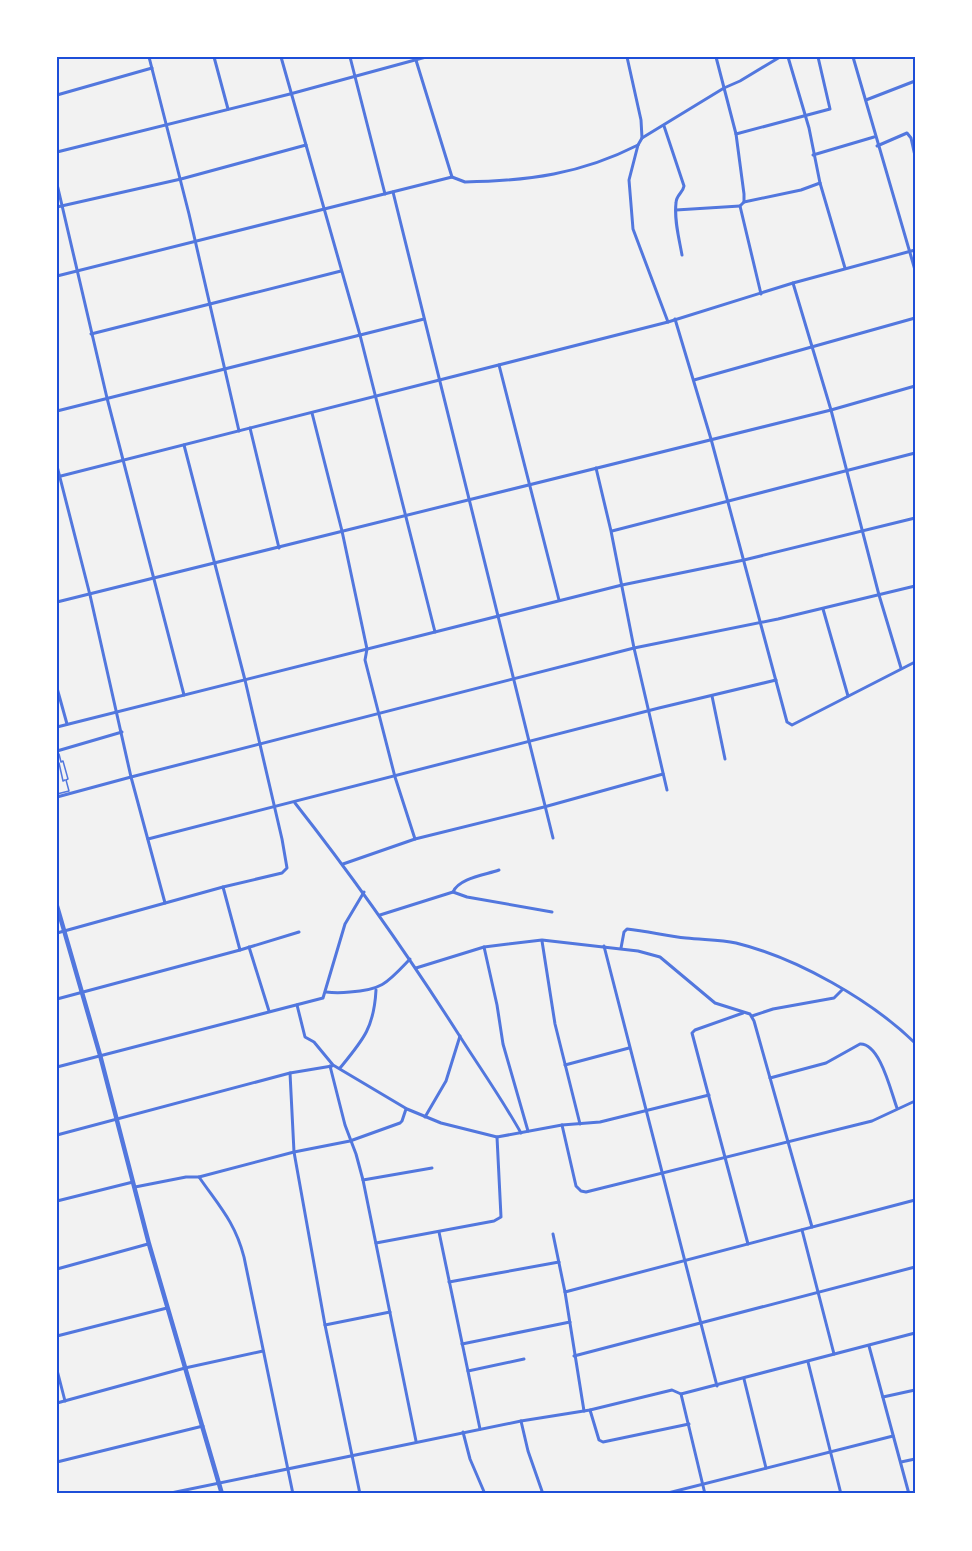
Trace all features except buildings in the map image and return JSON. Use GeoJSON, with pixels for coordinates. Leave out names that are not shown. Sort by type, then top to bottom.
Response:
{"type":"FeatureCollection","features":[{"type":"Feature","properties":{"kind":"street"},"geometry":{"type":"LineString","coordinates":[[149,57],[181,179],[208,305],[239,431]]}},
{"type":"Feature","properties":{"kind":"street"},"geometry":{"type":"LineString","coordinates":[[214,57],[228,109]]}},
{"type":"Feature","properties":{"kind":"street"},"geometry":{"type":"LineString","coordinates":[[281,57],[360,335],[435,632]]}},
{"type":"Feature","properties":{"kind":"street"},"geometry":{"type":"LineString","coordinates":[[350,57],[385,194]]}},
{"type":"Feature","properties":{"kind":"street"},"geometry":{"type":"LineString","coordinates":[[57,152],[290,94],[426,57]]}},
{"type":"Feature","properties":{"kind":"street"},"geometry":{"type":"LineString","coordinates":[[627,57],[641,120],[642,138]]}},
{"type":"Feature","properties":{"kind":"street"},"geometry":{"type":"LineString","coordinates":[[717,57],[736,134],[744,202]]}},
{"type":"Feature","properties":{"kind":"street"},"geometry":{"type":"LineString","coordinates":[[668,322],[633,229],[628,180],[638,145],[642,138],[780,57]]}},
{"type":"Feature","properties":{"kind":"street"},"geometry":{"type":"LineString","coordinates":[[788,57],[806,116],[813,155],[844,268]]}},
{"type":"Feature","properties":{"kind":"street"},"geometry":{"type":"LineString","coordinates":[[736,134],[830,109],[818,57]]}},
{"type":"Feature","properties":{"kind":"street"},"geometry":{"type":"LineString","coordinates":[[853,57],[915,270]]}},
{"type":"Feature","properties":{"kind":"street"},"geometry":{"type":"LineString","coordinates":[[416,59],[452,177]]}},
{"type":"Feature","properties":{"kind":"street"},"geometry":{"type":"LineString","coordinates":[[57,95],[152,68]]}},
{"type":"Feature","properties":{"kind":"street"},"geometry":{"type":"LineString","coordinates":[[866,100],[915,81]]}},
{"type":"Feature","properties":{"kind":"street"},"geometry":{"type":"LineString","coordinates":[[664,125],[684,186],[684,190],[676,201],[682,255]]}},
{"type":"Feature","properties":{"kind":"street"},"geometry":{"type":"LineString","coordinates":[[878,146],[906,133],[913,136],[915,156]]}},
{"type":"Feature","properties":{"kind":"street"},"geometry":{"type":"LineString","coordinates":[[813,155],[875,137]]}},
{"type":"Feature","properties":{"kind":"street"},"geometry":{"type":"LineString","coordinates":[[57,207],[181,179],[306,144]]}},
{"type":"Feature","properties":{"kind":"street"},"geometry":{"type":"LineString","coordinates":[[57,276],[452,177],[465,182],[473,182],[548,176],[576,170],[609,160],[638,145]]}},
{"type":"Feature","properties":{"kind":"street"},"geometry":{"type":"LineString","coordinates":[[676,210],[740,206],[744,202],[801,190],[820,183]]}},
{"type":"Feature","properties":{"kind":"street"},"geometry":{"type":"LineString","coordinates":[[57,184],[107,399],[184,696]]}},
{"type":"Feature","properties":{"kind":"street"},"geometry":{"type":"LineString","coordinates":[[393,192],[496,616],[553,838]]}},
{"type":"Feature","properties":{"kind":"street"},"geometry":{"type":"LineString","coordinates":[[740,206],[761,294]]}},
{"type":"Feature","properties":{"kind":"street"},"geometry":{"type":"LineString","coordinates":[[58,477],[668,322],[844,268],[915,250]]}},
{"type":"Feature","properties":{"kind":"street"},"geometry":{"type":"LineString","coordinates":[[91,334],[341,271]]}},
{"type":"Feature","properties":{"kind":"street"},"geometry":{"type":"LineString","coordinates":[[793,283],[831,410],[879,595],[901,669]]}},
{"type":"Feature","properties":{"kind":"street"},"geometry":{"type":"LineString","coordinates":[[694,380],[915,318]]}},
{"type":"Feature","properties":{"kind":"street"},"geometry":{"type":"LineString","coordinates":[[57,411],[424,319]]}},
{"type":"Feature","properties":{"kind":"street"},"geometry":{"type":"LineString","coordinates":[[675,319],[711,439],[786,719],[792,725],[915,662]]}},
{"type":"Feature","properties":{"kind":"street"},"geometry":{"type":"LineString","coordinates":[[500,365],[560,600]]}},
{"type":"Feature","properties":{"kind":"street"},"geometry":{"type":"LineString","coordinates":[[57,602],[831,410],[915,386]]}},
{"type":"Feature","properties":{"kind":"street"},"geometry":{"type":"LineString","coordinates":[[312,413],[342,531],[367,649],[365,660],[395,777],[415,839]]}},
{"type":"Feature","properties":{"kind":"street"},"geometry":{"type":"LineString","coordinates":[[250,428],[279,548]]}},
{"type":"Feature","properties":{"kind":"street"},"geometry":{"type":"LineString","coordinates":[[57,933],[285,871],[284,848],[245,680],[184,445]]}},
{"type":"Feature","properties":{"kind":"street"},"geometry":{"type":"LineString","coordinates":[[611,531],[915,453]]}},
{"type":"Feature","properties":{"kind":"street"},"geometry":{"type":"LineString","coordinates":[[57,466],[90,595],[131,777],[165,903]]}},
{"type":"Feature","properties":{"kind":"street"},"geometry":{"type":"LineString","coordinates":[[596,468],[667,790]]}},
{"type":"Feature","properties":{"kind":"street"},"geometry":{"type":"LineString","coordinates":[[57,727],[560,600],[744,560],[915,518]]}},
{"type":"Feature","properties":{"kind":"street"},"geometry":{"type":"LineString","coordinates":[[57,795],[634,648],[823,609],[915,586]]}},
{"type":"Feature","properties":{"kind":"street"},"geometry":{"type":"LineString","coordinates":[[823,609],[848,696]]}},
{"type":"Feature","properties":{"kind":"street"},"geometry":{"type":"LineString","coordinates":[[148,839],[776,680]]}},
{"type":"Feature","properties":{"kind":"street"},"geometry":{"type":"LineString","coordinates":[[57,688],[67,724]]}},
{"type":"Feature","properties":{"kind":"street"},"geometry":{"type":"LineString","coordinates":[[712,696],[725,759]]}},
{"type":"Feature","properties":{"kind":"street"},"geometry":{"type":"LineString","coordinates":[[57,753],[122,732]]}},
{"type":"Feature","properties":{"kind":"street"},"geometry":{"type":"LineString","coordinates":[[343,864],[415,839],[663,774]]}},
{"type":"Feature","properties":{"kind":"street"},"geometry":{"type":"LineString","coordinates":[[295,803],[380,915],[521,1132]]}},
{"type":"Feature","properties":{"kind":"street"},"geometry":{"type":"LineString","coordinates":[[453,892],[462,883],[499,870]]}},
{"type":"Feature","properties":{"kind":"street"},"geometry":{"type":"LineString","coordinates":[[223,887],[240,950]]}},
{"type":"Feature","properties":{"kind":"street"},"geometry":{"type":"LineString","coordinates":[[57,1067],[324,998],[345,924],[364,892]]}},
{"type":"Feature","properties":{"kind":"street"},"geometry":{"type":"LineString","coordinates":[[380,915],[453,892],[467,897],[552,912]]}},
{"type":"Feature","properties":{"kind":"street"},"geometry":{"type":"LineString","coordinates":[[57,906],[100,1055],[149,1244],[222,1494]]}},
{"type":"Feature","properties":{"kind":"street"},"geometry":{"type":"LineString","coordinates":[[621,949],[624,932],[627,929],[735,943],[784,960],[842,990],[889,1021],[915,1043]]}},
{"type":"Feature","properties":{"kind":"street"},"geometry":{"type":"LineString","coordinates":[[57,999],[299,932]]}},
{"type":"Feature","properties":{"kind":"street"},"geometry":{"type":"LineString","coordinates":[[416,968],[484,948],[542,940],[604,946],[660,957],[715,1003],[745,1012],[752,1017],[812,1227]]}},
{"type":"Feature","properties":{"kind":"street"},"geometry":{"type":"LineString","coordinates":[[542,940],[555,1024],[580,1124]]}},
{"type":"Feature","properties":{"kind":"street"},"geometry":{"type":"LineString","coordinates":[[604,946],[717,1386]]}},
{"type":"Feature","properties":{"kind":"street"},"geometry":{"type":"LineString","coordinates":[[249,947],[269,1011]]}},
{"type":"Feature","properties":{"kind":"street"},"geometry":{"type":"LineString","coordinates":[[484,948],[508,1064],[528,1131]]}},
{"type":"Feature","properties":{"kind":"street"},"geometry":{"type":"LineString","coordinates":[[326,992],[376,990],[410,959]]}},
{"type":"Feature","properties":{"kind":"street"},"geometry":{"type":"LineString","coordinates":[[340,1068],[369,1029],[375,1008],[376,990]]}},
{"type":"Feature","properties":{"kind":"street"},"geometry":{"type":"LineString","coordinates":[[752,1017],[783,1007],[834,998],[842,990]]}},
{"type":"Feature","properties":{"kind":"street"},"geometry":{"type":"LineString","coordinates":[[297,1005],[305,1037],[314,1042],[332,1066],[350,1141],[363,1180],[416,1441]]}},
{"type":"Feature","properties":{"kind":"street"},"geometry":{"type":"LineString","coordinates":[[745,1012],[692,1033],[748,1244]]}},
{"type":"Feature","properties":{"kind":"street"},"geometry":{"type":"LineString","coordinates":[[425,1117],[446,1081],[460,1036]]}},
{"type":"Feature","properties":{"kind":"street"},"geometry":{"type":"LineString","coordinates":[[770,1078],[826,1063],[864,1044],[872,1049],[881,1064],[897,1109]]}},
{"type":"Feature","properties":{"kind":"street"},"geometry":{"type":"LineString","coordinates":[[565,1065],[629,1048]]}},
{"type":"Feature","properties":{"kind":"street"},"geometry":{"type":"LineString","coordinates":[[57,1135],[290,1073],[332,1066],[340,1068],[425,1117],[497,1137],[562,1125],[600,1122],[709,1095]]}},
{"type":"Feature","properties":{"kind":"street"},"geometry":{"type":"LineString","coordinates":[[290,1073],[294,1152],[360,1494]]}},
{"type":"Feature","properties":{"kind":"street"},"geometry":{"type":"LineString","coordinates":[[562,1125],[576,1186],[581,1191],[595,1190],[881,1119],[915,1101]]}},
{"type":"Feature","properties":{"kind":"street"},"geometry":{"type":"LineString","coordinates":[[57,1201],[134,1184],[200,1177],[294,1152],[350,1141],[400,1123],[407,1108]]}},
{"type":"Feature","properties":{"kind":"street"},"geometry":{"type":"LineString","coordinates":[[376,1243],[494,1221],[501,1217],[497,1137]]}},
{"type":"Feature","properties":{"kind":"street"},"geometry":{"type":"LineString","coordinates":[[363,1180],[432,1168]]}},
{"type":"Feature","properties":{"kind":"street"},"geometry":{"type":"LineString","coordinates":[[200,1177],[232,1222],[239,1237],[293,1494]]}},
{"type":"Feature","properties":{"kind":"street"},"geometry":{"type":"LineString","coordinates":[[565,1292],[915,1200]]}},
{"type":"Feature","properties":{"kind":"street"},"geometry":{"type":"LineString","coordinates":[[802,1230],[834,1354]]}},
{"type":"Feature","properties":{"kind":"street"},"geometry":{"type":"LineString","coordinates":[[439,1232],[480,1429]]}},
{"type":"Feature","properties":{"kind":"street"},"geometry":{"type":"LineString","coordinates":[[553,1234],[565,1292],[584,1411]]}},
{"type":"Feature","properties":{"kind":"street"},"geometry":{"type":"LineString","coordinates":[[57,1269],[149,1244]]}},
{"type":"Feature","properties":{"kind":"street"},"geometry":{"type":"LineString","coordinates":[[449,1281],[559,1262]]}},
{"type":"Feature","properties":{"kind":"street"},"geometry":{"type":"LineString","coordinates":[[574,1356],[915,1267]]}},
{"type":"Feature","properties":{"kind":"street"},"geometry":{"type":"LineString","coordinates":[[57,1336],[167,1308]]}},
{"type":"Feature","properties":{"kind":"street"},"geometry":{"type":"LineString","coordinates":[[326,1325],[390,1312]]}},
{"type":"Feature","properties":{"kind":"street"},"geometry":{"type":"LineString","coordinates":[[462,1344],[570,1322]]}},
{"type":"Feature","properties":{"kind":"street"},"geometry":{"type":"LineString","coordinates":[[166,1494],[416,1441],[590,1410],[672,1390],[681,1394],[915,1333]]}},
{"type":"Feature","properties":{"kind":"street"},"geometry":{"type":"LineString","coordinates":[[869,1346],[909,1494]]}},
{"type":"Feature","properties":{"kind":"street"},"geometry":{"type":"LineString","coordinates":[[57,1403],[185,1368],[263,1351]]}},
{"type":"Feature","properties":{"kind":"street"},"geometry":{"type":"LineString","coordinates":[[468,1371],[524,1359]]}},
{"type":"Feature","properties":{"kind":"street"},"geometry":{"type":"LineString","coordinates":[[808,1361],[841,1494]]}},
{"type":"Feature","properties":{"kind":"street"},"geometry":{"type":"LineString","coordinates":[[57,1370],[65,1401]]}},
{"type":"Feature","properties":{"kind":"street"},"geometry":{"type":"LineString","coordinates":[[744,1379],[766,1468]]}},
{"type":"Feature","properties":{"kind":"street"},"geometry":{"type":"LineString","coordinates":[[883,1397],[915,1390]]}},
{"type":"Feature","properties":{"kind":"street"},"geometry":{"type":"LineString","coordinates":[[681,1394],[705,1494]]}},
{"type":"Feature","properties":{"kind":"street"},"geometry":{"type":"LineString","coordinates":[[590,1410],[599,1440],[603,1442],[688,1424]]}},
{"type":"Feature","properties":{"kind":"street"},"geometry":{"type":"LineString","coordinates":[[521,1421],[528,1451],[543,1494]]}},
{"type":"Feature","properties":{"kind":"street"},"geometry":{"type":"LineString","coordinates":[[57,1462],[203,1426]]}},
{"type":"Feature","properties":{"kind":"street"},"geometry":{"type":"LineString","coordinates":[[464,1432],[471,1459],[485,1494]]}},
{"type":"Feature","properties":{"kind":"street"},"geometry":{"type":"LineString","coordinates":[[664,1494],[893,1436]]}},
{"type":"Feature","properties":{"kind":"street"},"geometry":{"type":"LineString","coordinates":[[901,1462],[915,1459]]}},
{"type":"Feature","properties":{"kind":"lane"},"geometry":{"type":"LineString","coordinates":[[57,753],[65,766],[69,791],[57,795]]}},
{"type":"Feature","properties":{"kind":"lane"},"geometry":{"type":"LineString","coordinates":[[61,762],[58,766],[63,781],[66,780]]}}]}
